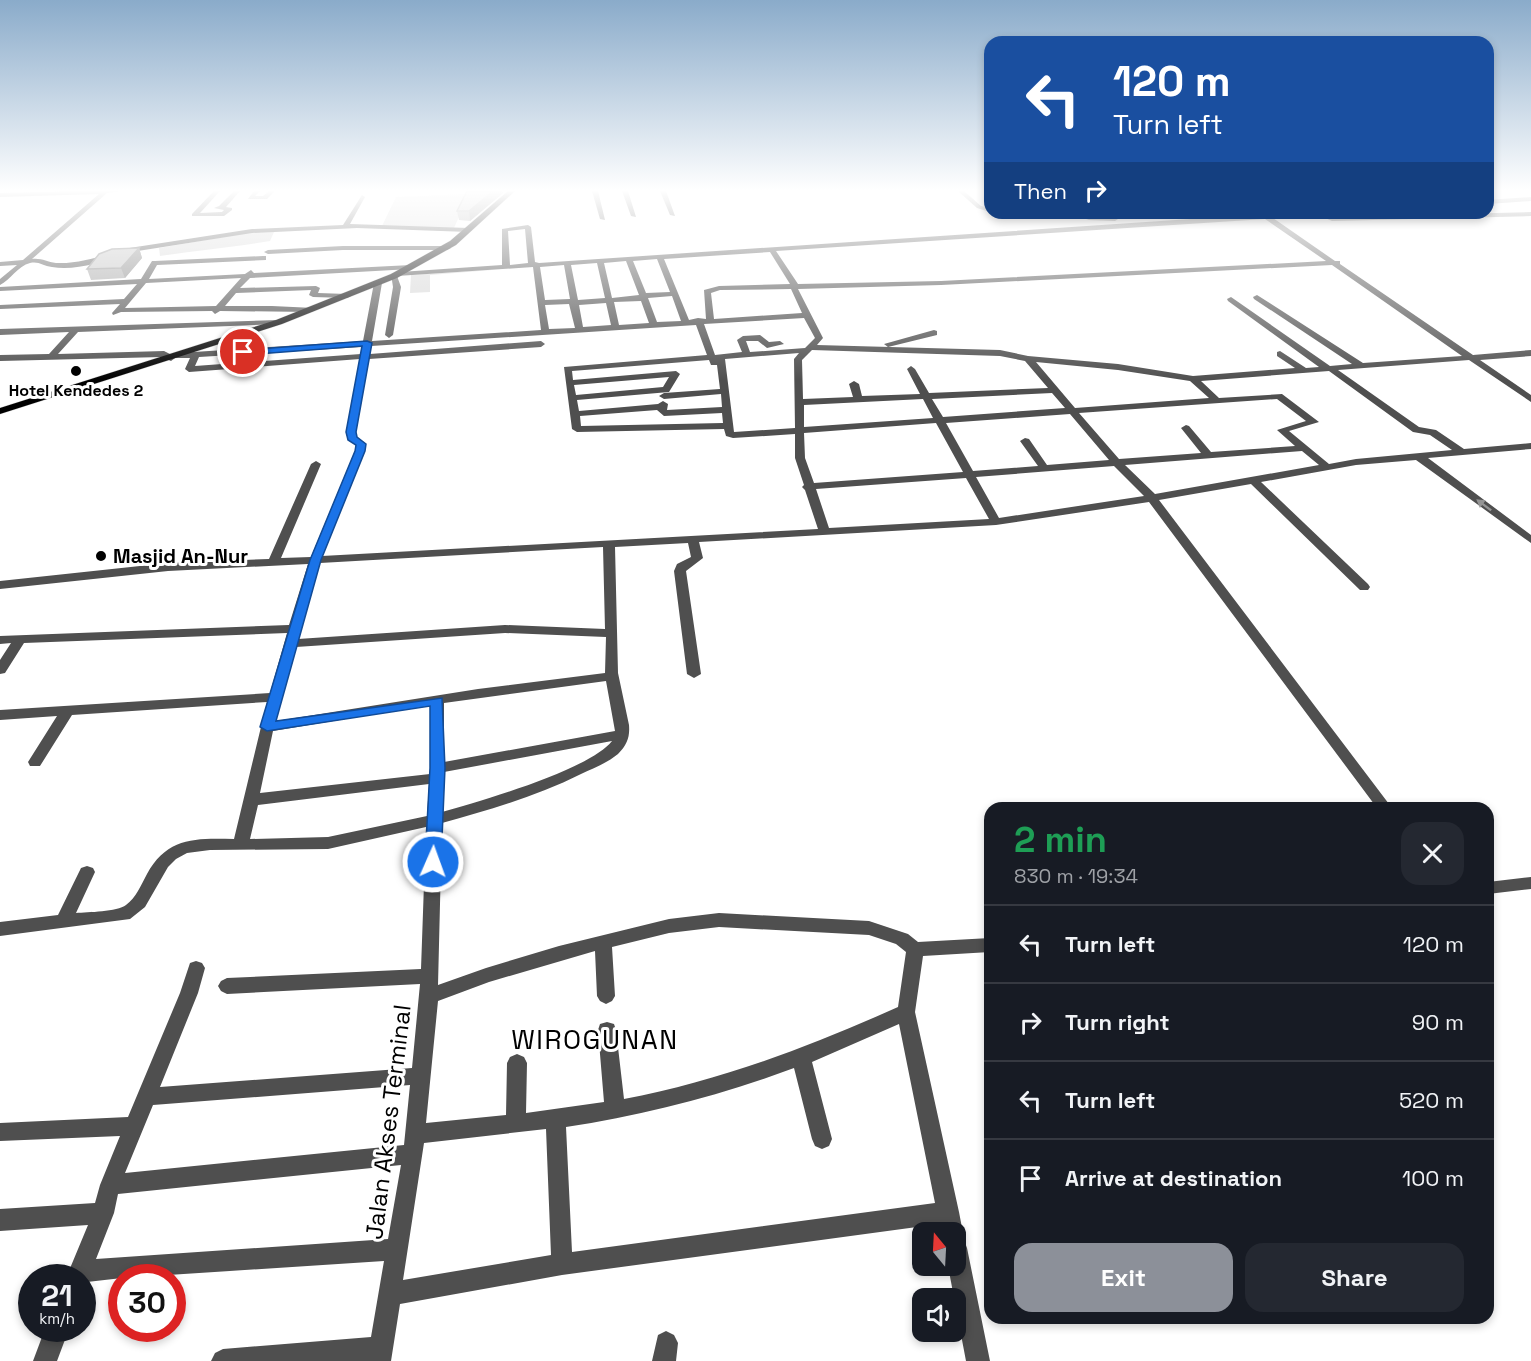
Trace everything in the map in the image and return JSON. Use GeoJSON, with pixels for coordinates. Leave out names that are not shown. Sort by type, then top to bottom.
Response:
{"type":"FeatureCollection","features":[{"type":"Feature","properties":{"kind":"main road"},"geometry":{"type":"LineString","coordinates":[[0,411],[279,322],[397,275],[435,255]]}},
{"type":"Feature","properties":{"kind":"street"},"geometry":{"type":"LineString","coordinates":[[0,283],[31,255]]}},
{"type":"Feature","properties":{"kind":"street"},"geometry":{"type":"LineString","coordinates":[[0,264],[40,260],[52,265],[67,265],[100,260],[114,255]]}},
{"type":"Feature","properties":{"kind":"street"},"geometry":{"type":"LineString","coordinates":[[102,328],[144,281],[155,263],[210,255]]}},
{"type":"Feature","properties":{"kind":"street"},"geometry":{"type":"LineString","coordinates":[[204,324],[264,255]]}},
{"type":"Feature","properties":{"kind":"street"},"geometry":{"type":"LineString","coordinates":[[338,255],[411,267]]}},
{"type":"Feature","properties":{"kind":"street"},"geometry":{"type":"LineString","coordinates":[[0,289],[326,270],[363,258],[392,255]]}},
{"type":"Feature","properties":{"kind":"street"},"geometry":{"type":"LineString","coordinates":[[506,255],[506,266]]}},
{"type":"Feature","properties":{"kind":"street"},"geometry":{"type":"LineString","coordinates":[[532,255],[545,331]]}},
{"type":"Feature","properties":{"kind":"street"},"geometry":{"type":"LineString","coordinates":[[389,335],[397,275],[700,255]]}},
{"type":"Feature","properties":{"kind":"street"},"geometry":{"type":"LineString","coordinates":[[775,255],[794,286],[819,338],[798,359],[799,432],[800,458],[807,486],[825,533]]}},
{"type":"Feature","properties":{"kind":"street"},"geometry":{"type":"LineString","coordinates":[[1324,255],[1531,399]]}},
{"type":"Feature","properties":{"kind":"street"},"geometry":{"type":"LineString","coordinates":[[660,257],[685,321]]}},
{"type":"Feature","properties":{"kind":"street"},"geometry":{"type":"LineString","coordinates":[[629,259],[653,323]]}},
{"type":"Feature","properties":{"kind":"street"},"geometry":{"type":"LineString","coordinates":[[600,261],[615,326]]}},
{"type":"Feature","properties":{"kind":"street"},"geometry":{"type":"LineString","coordinates":[[567,263],[579,328]]}},
{"type":"Feature","properties":{"kind":"street"},"geometry":{"type":"LineString","coordinates":[[710,320],[707,292],[711,289],[952,282],[1337,263]]}},
{"type":"Feature","properties":{"kind":"street"},"geometry":{"type":"LineString","coordinates":[[326,270],[313,294],[347,296]]}},
{"type":"Feature","properties":{"kind":"street"},"geometry":{"type":"LineString","coordinates":[[241,844],[267,727],[315,560],[360,451],[361,444],[352,438],[351,432],[378,283]]}},
{"type":"Feature","properties":{"kind":"street"},"geometry":{"type":"LineString","coordinates":[[234,291],[316,288]]}},
{"type":"Feature","properties":{"kind":"street"},"geometry":{"type":"LineString","coordinates":[[540,303],[608,301],[674,294]]}},
{"type":"Feature","properties":{"kind":"street"},"geometry":{"type":"LineString","coordinates":[[1257,297],[1361,366]]}},
{"type":"Feature","properties":{"kind":"street"},"geometry":{"type":"LineString","coordinates":[[1231,299],[1416,430],[1436,434],[1461,452]]}},
{"type":"Feature","properties":{"kind":"street"},"geometry":{"type":"LineString","coordinates":[[0,307],[126,301]]}},
{"type":"Feature","properties":{"kind":"street"},"geometry":{"type":"LineString","coordinates":[[118,310],[311,310]]}},
{"type":"Feature","properties":{"kind":"street"},"geometry":{"type":"LineString","coordinates":[[0,358],[195,356],[653,323],[807,315]]}},
{"type":"Feature","properties":{"kind":"street"},"geometry":{"type":"LineString","coordinates":[[698,320],[717,359],[730,435],[942,422],[1215,399],[1282,397],[1314,423],[1281,429],[1327,467]]}},
{"type":"Feature","properties":{"kind":"street"},"geometry":{"type":"LineString","coordinates":[[0,332],[279,322]]}},
{"type":"Feature","properties":{"kind":"street"},"geometry":{"type":"LineString","coordinates":[[0,332],[9,323]]}},
{"type":"Feature","properties":{"kind":"street"},"geometry":{"type":"LineString","coordinates":[[51,357],[76,330]]}},
{"type":"Feature","properties":{"kind":"street"},"geometry":{"type":"LineString","coordinates":[[872,348],[934,333]]}},
{"type":"Feature","properties":{"kind":"street"},"geometry":{"type":"LineString","coordinates":[[747,354],[741,340],[760,338],[765,344],[770,345],[1000,353],[1028,359],[1118,367],[1193,379],[1330,370],[1468,356],[1531,353]]}},
{"type":"Feature","properties":{"kind":"street"},"geometry":{"type":"LineString","coordinates":[[171,356],[177,344]]}},
{"type":"Feature","properties":{"kind":"street"},"geometry":{"type":"LineString","coordinates":[[195,356],[189,369],[541,344]]}},
{"type":"Feature","properties":{"kind":"street"},"geometry":{"type":"LineString","coordinates":[[727,426],[581,430],[576,428],[569,383],[569,367],[677,359],[717,359],[811,346]]}},
{"type":"Feature","properties":{"kind":"street"},"geometry":{"type":"LineString","coordinates":[[279,363],[283,350]]}},
{"type":"Feature","properties":{"kind":"street"},"geometry":{"type":"LineString","coordinates":[[1280,354],[1303,370]]}},
{"type":"Feature","properties":{"kind":"street"},"geometry":{"type":"LineString","coordinates":[[677,359],[676,374],[665,393],[662,411],[726,410]]}},
{"type":"Feature","properties":{"kind":"street"},"geometry":{"type":"LineString","coordinates":[[1028,359],[1116,462],[1152,498],[1380,802]]}},
{"type":"Feature","properties":{"kind":"street"},"geometry":{"type":"LineString","coordinates":[[911,369],[996,522]]}},
{"type":"Feature","properties":{"kind":"street"},"geometry":{"type":"LineString","coordinates":[[569,383],[676,374]]}},
{"type":"Feature","properties":{"kind":"street"},"geometry":{"type":"LineString","coordinates":[[1193,379],[1215,399]]}},
{"type":"Feature","properties":{"kind":"street"},"geometry":{"type":"LineString","coordinates":[[854,384],[858,400]]}},
{"type":"Feature","properties":{"kind":"street"},"geometry":{"type":"LineString","coordinates":[[800,402],[1055,390]]}},
{"type":"Feature","properties":{"kind":"street"},"geometry":{"type":"LineString","coordinates":[[571,398],[722,392]]}},
{"type":"Feature","properties":{"kind":"street"},"geometry":{"type":"LineString","coordinates":[[574,414],[662,407]]}},
{"type":"Feature","properties":{"kind":"street"},"geometry":{"type":"LineString","coordinates":[[1186,428],[1208,455]]}},
{"type":"Feature","properties":{"kind":"street"},"geometry":{"type":"LineString","coordinates":[[1026,441],[1043,466]]}},
{"type":"Feature","properties":{"kind":"street"},"geometry":{"type":"LineString","coordinates":[[0,585],[158,567],[825,533],[996,522],[1152,498],[1327,467],[1531,446]]}},
{"type":"Feature","properties":{"kind":"street"},"geometry":{"type":"LineString","coordinates":[[807,486],[1303,447]]}},
{"type":"Feature","properties":{"kind":"street"},"geometry":{"type":"LineString","coordinates":[[1418,456],[1531,540]]}},
{"type":"Feature","properties":{"kind":"street"},"geometry":{"type":"LineString","coordinates":[[274,561],[316,464]]}},
{"type":"Feature","properties":{"kind":"street"},"geometry":{"type":"LineString","coordinates":[[1254,481],[1364,587]]}},
{"type":"Feature","properties":{"kind":"street"},"geometry":{"type":"LineString","coordinates":[[693,540],[697,558],[681,567],[680,572],[694,674]]}},
{"type":"Feature","properties":{"kind":"street"},"geometry":{"type":"LineString","coordinates":[[0,929],[129,912],[161,863],[181,848],[241,844],[328,843],[434,829],[565,775],[619,745],[623,734],[612,676],[609,544]]}},
{"type":"Feature","properties":{"kind":"street"},"geometry":{"type":"LineString","coordinates":[[0,640],[293,636],[505,630],[612,633]]}},
{"type":"Feature","properties":{"kind":"street"},"geometry":{"type":"LineString","coordinates":[[0,670],[20,639]]}},
{"type":"Feature","properties":{"kind":"street"},"geometry":{"type":"LineString","coordinates":[[267,727],[612,676]]}},
{"type":"Feature","properties":{"kind":"street"},"geometry":{"type":"LineString","coordinates":[[0,716],[276,697]]}},
{"type":"Feature","properties":{"kind":"street"},"geometry":{"type":"LineString","coordinates":[[429,996],[437,773],[437,701]]}},
{"type":"Feature","properties":{"kind":"street"},"geometry":{"type":"LineString","coordinates":[[35,762],[67,711]]}},
{"type":"Feature","properties":{"kind":"street"},"geometry":{"type":"LineString","coordinates":[[250,800],[437,773],[623,734]]}},
{"type":"Feature","properties":{"kind":"street"},"geometry":{"type":"LineString","coordinates":[[63,922],[87,872]]}},
{"type":"Feature","properties":{"kind":"street"},"geometry":{"type":"LineString","coordinates":[[1494,887],[1531,883]]}},
{"type":"Feature","properties":{"kind":"street","name":"Jalan Akses Terminal"},"geometry":{"type":"LineString","coordinates":[[380,1354],[414,1144],[419,1076],[429,996],[527,962],[603,942],[669,926],[718,920],[869,928],[902,939],[915,949]]}},
{"type":"Feature","properties":{"kind":"street"},"geometry":{"type":"LineString","coordinates":[[603,942],[606,996]]}},
{"type":"Feature","properties":{"kind":"street"},"geometry":{"type":"LineString","coordinates":[[950,1222],[906,1012],[915,949],[984,945]]}},
{"type":"Feature","properties":{"kind":"street"},"geometry":{"type":"LineString","coordinates":[[83,1264],[103,1213],[110,1185],[189,993],[196,968]]}},
{"type":"Feature","properties":{"kind":"street"},"geometry":{"type":"LineString","coordinates":[[227,986],[428,976]]}},
{"type":"Feature","properties":{"kind":"street"},"geometry":{"type":"LineString","coordinates":[[110,1185],[414,1144],[516,1123],[615,1110],[752,1076],[801,1058],[906,1012]]}},
{"type":"Feature","properties":{"kind":"street"},"geometry":{"type":"LineString","coordinates":[[608,1030],[615,1110]]}},
{"type":"Feature","properties":{"kind":"street"},"geometry":{"type":"LineString","coordinates":[[801,1058],[822,1139]]}},
{"type":"Feature","properties":{"kind":"street"},"geometry":{"type":"LineString","coordinates":[[516,1123],[517,1063]]}},
{"type":"Feature","properties":{"kind":"street"},"geometry":{"type":"LineString","coordinates":[[146,1097],[419,1076]]}},
{"type":"Feature","properties":{"kind":"street"},"geometry":{"type":"LineString","coordinates":[[555,1117],[562,1264]]}},
{"type":"Feature","properties":{"kind":"street"},"geometry":{"type":"LineString","coordinates":[[0,1132],[134,1126]]}},
{"type":"Feature","properties":{"kind":"street"},"geometry":{"type":"LineString","coordinates":[[0,1220],[103,1213]]}},
{"type":"Feature","properties":{"kind":"street"},"geometry":{"type":"LineString","coordinates":[[390,1294],[562,1264],[912,1227]]}},
{"type":"Feature","properties":{"kind":"street"},"geometry":{"type":"LineString","coordinates":[[96,1274],[397,1249]]}},
{"type":"Feature","properties":{"kind":"street"},"geometry":{"type":"LineString","coordinates":[[961,1276],[978,1361]]}},
{"type":"Feature","properties":{"kind":"street"},"geometry":{"type":"LineString","coordinates":[[45,1361],[52,1342]]}},
{"type":"Feature","properties":{"kind":"street"},"geometry":{"type":"LineString","coordinates":[[223,1361],[380,1354]]}},
{"type":"Feature","properties":{"kind":"shaded area"},"geometry":{"type":"Polygon","coordinates":[[[504,269],[430,275],[430,292],[410,293],[411,275],[504,269]]]}},
{"type":"Feature","properties":{"kind":"building"},"geometry":{"type":"Polygon","coordinates":[[[99,255],[133,255],[121,268],[87,269],[99,255]]]}},
{"type":"Feature","properties":{"kind":"place","name":"Hotel Kendedes 2"},"geometry":{"type":"Point","coordinates":[76,371]}},
{"type":"Feature","properties":{"kind":"place","name":"Masjid An-Nur"},"geometry":{"type":"Point","coordinates":[101,556]}},
{"type":"Feature","properties":{"kind":"district","name":"WIROGUNAN"},"geometry":{"type":"Point","coordinates":[595,1039]}},
{"type":"Feature","properties":{"kind":"route"},"geometry":{"type":"LineString","coordinates":[[243,352],[367,343],[364,371],[351,432],[354,441],[361,444],[360,451],[315,560],[267,727],[437,701],[438,768],[433,862]]}}]}
